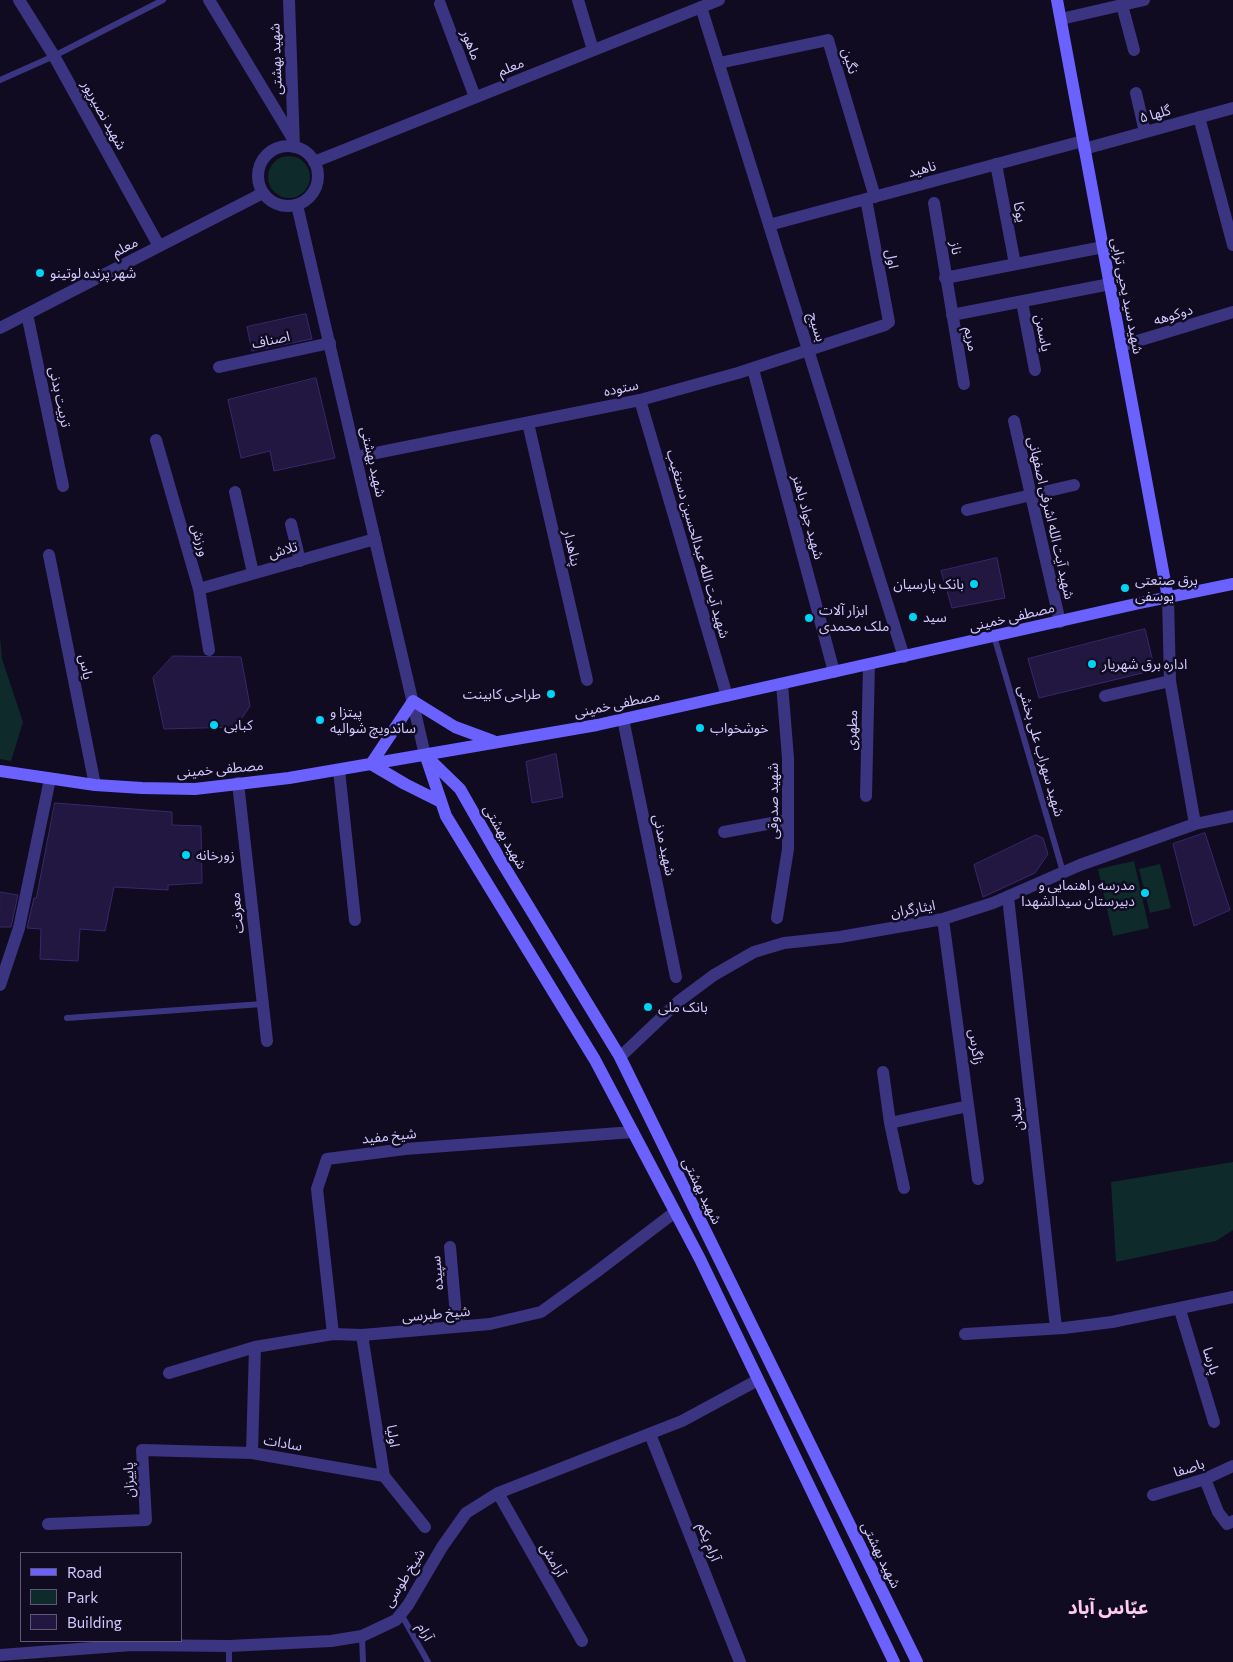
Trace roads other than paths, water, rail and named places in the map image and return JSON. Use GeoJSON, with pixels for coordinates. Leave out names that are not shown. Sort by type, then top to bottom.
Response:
{"type":"FeatureCollection","features":[{"type":"Feature","properties":{"kind":"main road","name":"شهید سید یحیی ترابی"},"geometry":{"type":"LineString","coordinates":[[1057,0],[1168,598]]}},
{"type":"Feature","properties":{"kind":"main road","name":"مصطفی خمینی"},"geometry":{"type":"LineString","coordinates":[[0,771],[95,785],[195,789],[289,778],[622,719],[1233,584]]}},
{"type":"Feature","properties":{"kind":"main road"},"geometry":{"type":"LineString","coordinates":[[441,802],[371,764],[413,701],[455,728],[495,742]]}},
{"type":"Feature","properties":{"kind":"main road","name":"شهید بهشتی"},"geometry":{"type":"LineString","coordinates":[[425,755],[446,816],[595,1060],[700,1259],[894,1662]]}},
{"type":"Feature","properties":{"kind":"main road","name":"شهید بهشتی"},"geometry":{"type":"LineString","coordinates":[[425,755],[460,788],[501,861],[620,1057],[917,1662]]}},
{"type":"Feature","properties":{"kind":"street","name":"شهید نصیرپور"},"geometry":{"type":"LineString","coordinates":[[19,0],[54,56],[159,246]]}},
{"type":"Feature","properties":{"kind":"street"},"geometry":{"type":"LineString","coordinates":[[208,0],[294,143],[309,155],[318,170],[318,179],[312,195],[297,205],[278,205],[263,193],[259,184],[258,174],[266,156],[274,150],[294,143]]}},
{"type":"Feature","properties":{"kind":"street","name":"شهید بهشتی"},"geometry":{"type":"LineString","coordinates":[[289,0],[294,143]]}},
{"type":"Feature","properties":{"kind":"street"},"geometry":{"type":"LineString","coordinates":[[578,0],[593,50]]}},
{"type":"Feature","properties":{"kind":"street","name":"معلم"},"geometry":{"type":"LineString","coordinates":[[314,162],[593,50],[700,4],[719,0]]}},
{"type":"Feature","properties":{"kind":"street"},"geometry":{"type":"LineString","coordinates":[[1061,19],[1144,0]]}},
{"type":"Feature","properties":{"kind":"street","name":"ماهور"},"geometry":{"type":"LineString","coordinates":[[440,4],[475,98]]}},
{"type":"Feature","properties":{"kind":"street","name":"بسیج"},"geometry":{"type":"LineString","coordinates":[[700,4],[904,657]]}},
{"type":"Feature","properties":{"kind":"street"},"geometry":{"type":"LineString","coordinates":[[1122,5],[1134,50]]}},
{"type":"Feature","properties":{"kind":"street","name":"نگین"},"geometry":{"type":"LineString","coordinates":[[719,63],[828,40],[871,198]]}},
{"type":"Feature","properties":{"kind":"street"},"geometry":{"type":"LineString","coordinates":[[1136,93],[1145,132]]}},
{"type":"Feature","properties":{"kind":"street","name":"گلها ۵"},"geometry":{"type":"LineString","coordinates":[[1083,145],[1145,132],[1233,108]]}},
{"type":"Feature","properties":{"kind":"street"},"geometry":{"type":"LineString","coordinates":[[1199,117],[1233,245]]}},
{"type":"Feature","properties":{"kind":"street","name":"ناهید"},"geometry":{"type":"LineString","coordinates":[[769,225],[996,164],[1083,145]]}},
{"type":"Feature","properties":{"kind":"street","name":"یوکا"},"geometry":{"type":"LineString","coordinates":[[996,164],[1015,264]]}},
{"type":"Feature","properties":{"kind":"street","name":"معلم"},"geometry":{"type":"LineString","coordinates":[[0,328],[263,193]]}},
{"type":"Feature","properties":{"kind":"street","name":"اول"},"geometry":{"type":"LineString","coordinates":[[871,198],[887,324]]}},
{"type":"Feature","properties":{"kind":"street","name":"ناز"},"geometry":{"type":"LineString","coordinates":[[934,203],[949,299]]}},
{"type":"Feature","properties":{"kind":"street","name":"شهید بهشتی"},"geometry":{"type":"LineString","coordinates":[[297,205],[425,755]]}},
{"type":"Feature","properties":{"kind":"street"},"geometry":{"type":"LineString","coordinates":[[946,278],[1103,247]]}},
{"type":"Feature","properties":{"kind":"street"},"geometry":{"type":"LineString","coordinates":[[952,316],[1110,284]]}},
{"type":"Feature","properties":{"kind":"street","name":"مریم"},"geometry":{"type":"LineString","coordinates":[[949,299],[964,384]]}},
{"type":"Feature","properties":{"kind":"street","name":"یاسمن"},"geometry":{"type":"LineString","coordinates":[[1022,302],[1035,370]]}},
{"type":"Feature","properties":{"kind":"street","name":"دوکوهه"},"geometry":{"type":"LineString","coordinates":[[1121,346],[1233,312]]}},
{"type":"Feature","properties":{"kind":"street","name":"تربیت بدنی"},"geometry":{"type":"LineString","coordinates":[[27,314],[64,486]]}},
{"type":"Feature","properties":{"kind":"street","name":"ستوده"},"geometry":{"type":"LineString","coordinates":[[356,457],[640,400],[753,369],[887,324]]}},
{"type":"Feature","properties":{"kind":"street","name":"اصناف"},"geometry":{"type":"LineString","coordinates":[[220,366],[330,343]]}},
{"type":"Feature","properties":{"kind":"street","name":"شهید جواد باهنر"},"geometry":{"type":"LineString","coordinates":[[753,369],[834,672]]}},
{"type":"Feature","properties":{"kind":"street","name":"شهید آیت الله عبدالحسین دستغیب"},"geometry":{"type":"LineString","coordinates":[[640,400],[727,696]]}},
{"type":"Feature","properties":{"kind":"street","name":"شهید آیت الله اشرفی اصفهانی"},"geometry":{"type":"LineString","coordinates":[[1014,421],[1060,622]]}},
{"type":"Feature","properties":{"kind":"street","name":"پناهدار"},"geometry":{"type":"LineString","coordinates":[[528,423],[587,680]]}},
{"type":"Feature","properties":{"kind":"street","name":"ورزش"},"geometry":{"type":"LineString","coordinates":[[156,440],[198,589],[209,650]]}},
{"type":"Feature","properties":{"kind":"street"},"geometry":{"type":"LineString","coordinates":[[967,510],[1074,485]]}},
{"type":"Feature","properties":{"kind":"street"},"geometry":{"type":"LineString","coordinates":[[235,492],[253,574]]}},
{"type":"Feature","properties":{"kind":"street"},"geometry":{"type":"LineString","coordinates":[[290,524],[300,561]]}},
{"type":"Feature","properties":{"kind":"street","name":"تلاش"},"geometry":{"type":"LineString","coordinates":[[198,589],[375,540]]}},
{"type":"Feature","properties":{"kind":"street","name":"یاس"},"geometry":{"type":"LineString","coordinates":[[49,556],[95,785]]}},
{"type":"Feature","properties":{"kind":"street"},"geometry":{"type":"LineString","coordinates":[[1168,598],[1170,681],[1195,824]]}},
{"type":"Feature","properties":{"kind":"street","name":"مطهری"},"geometry":{"type":"LineString","coordinates":[[866,796],[869,664]]}},
{"type":"Feature","properties":{"kind":"street"},"geometry":{"type":"LineString","coordinates":[[1105,696],[1170,681]]}},
{"type":"Feature","properties":{"kind":"street","name":"شهید صدوقی"},"geometry":{"type":"LineString","coordinates":[[777,918],[788,849],[788,758],[782,684]]}},
{"type":"Feature","properties":{"kind":"street","name":"شهید مدنی"},"geometry":{"type":"LineString","coordinates":[[622,719],[676,977]]}},
{"type":"Feature","properties":{"kind":"street"},"geometry":{"type":"LineString","coordinates":[[339,770],[355,920]]}},
{"type":"Feature","properties":{"kind":"street"},"geometry":{"type":"LineString","coordinates":[[0,986],[19,928],[50,779]]}},
{"type":"Feature","properties":{"kind":"street","name":"معرفت"},"geometry":{"type":"LineString","coordinates":[[238,783],[267,1041]]}},
{"type":"Feature","properties":{"kind":"street","name":"ایثارگران"},"geometry":{"type":"LineString","coordinates":[[620,1057],[679,1001],[714,975],[754,952],[784,943],[840,937],[943,920],[1008,897],[1080,865],[1195,824],[1233,816]]}},
{"type":"Feature","properties":{"kind":"street"},"geometry":{"type":"LineString","coordinates":[[724,832],[788,820]]}},
{"type":"Feature","properties":{"kind":"street","name":"سبلان"},"geometry":{"type":"LineString","coordinates":[[1008,897],[1056,1328]]}},
{"type":"Feature","properties":{"kind":"street","name":"زاگرس"},"geometry":{"type":"LineString","coordinates":[[943,920],[978,1179]]}},
{"type":"Feature","properties":{"kind":"street"},"geometry":{"type":"LineString","coordinates":[[884,1072],[890,1123],[904,1188]]}},
{"type":"Feature","properties":{"kind":"street"},"geometry":{"type":"LineString","coordinates":[[890,1123],[968,1106]]}},
{"type":"Feature","properties":{"kind":"street","name":"شیخ مفید"},"geometry":{"type":"LineString","coordinates":[[333,1334],[317,1189],[327,1158],[406,1149],[633,1132]]}},
{"type":"Feature","properties":{"kind":"street","name":"شیخ طبرسی"},"geometry":{"type":"LineString","coordinates":[[169,1373],[255,1347],[333,1334],[362,1335],[490,1324],[541,1312],[675,1212]]}},
{"type":"Feature","properties":{"kind":"street","name":"سپیده"},"geometry":{"type":"LineString","coordinates":[[450,1247],[457,1327]]}},
{"type":"Feature","properties":{"kind":"street"},"geometry":{"type":"LineString","coordinates":[[965,1334],[1112,1322],[1180,1310],[1233,1297]]}},
{"type":"Feature","properties":{"kind":"street","name":"پارسا"},"geometry":{"type":"LineString","coordinates":[[1180,1310],[1214,1422]]}},
{"type":"Feature","properties":{"kind":"street","name":"اولیا"},"geometry":{"type":"LineString","coordinates":[[362,1335],[384,1476],[425,1527]]}},
{"type":"Feature","properties":{"kind":"street","name":"سادات"},"geometry":{"type":"LineString","coordinates":[[255,1347],[252,1453],[384,1476]]}},
{"type":"Feature","properties":{"kind":"street","name":"شیخ طوسی"},"geometry":{"type":"LineString","coordinates":[[0,1655],[132,1643],[229,1646],[331,1641],[362,1636],[396,1620],[408,1606],[442,1547],[466,1513],[498,1493],[682,1421],[758,1380]]}},
{"type":"Feature","properties":{"kind":"street","name":"آرام یکم"},"geometry":{"type":"LineString","coordinates":[[650,1434],[740,1662]]}},
{"type":"Feature","properties":{"kind":"street","name":"پاییزان"},"geometry":{"type":"LineString","coordinates":[[48,1524],[146,1520],[142,1450],[252,1453]]}},
{"type":"Feature","properties":{"kind":"street","name":"باصفا"},"geometry":{"type":"LineString","coordinates":[[1153,1495],[1205,1479],[1233,1466]]}},
{"type":"Feature","properties":{"kind":"street"},"geometry":{"type":"LineString","coordinates":[[1205,1479],[1218,1512],[1227,1524],[1233,1521]]}},
{"type":"Feature","properties":{"kind":"street","name":"آرامش"},"geometry":{"type":"LineString","coordinates":[[498,1493],[582,1641]]}},
{"type":"Feature","properties":{"kind":"lane"},"geometry":{"type":"LineString","coordinates":[[0,80],[54,56],[163,0]]}},
{"type":"Feature","properties":{"kind":"lane","name":"شهید سهراب علی بخشی"},"geometry":{"type":"LineString","coordinates":[[994,636],[1063,872]]}},
{"type":"Feature","properties":{"kind":"lane"},"geometry":{"type":"LineString","coordinates":[[67,1018],[262,1004]]}},
{"type":"Feature","properties":{"kind":"lane","name":"آرام"},"geometry":{"type":"LineString","coordinates":[[401,1614],[428,1662]]}},
{"type":"Feature","properties":{"kind":"lane"},"geometry":{"type":"LineString","coordinates":[[362,1636],[363,1662]]}},
{"type":"Feature","properties":{"kind":"lane"},"geometry":{"type":"LineString","coordinates":[[229,1646],[229,1662]]}},
{"type":"Feature","properties":{"kind":"place","name":"شهر پرنده لوتینو"},"geometry":{"type":"Point","coordinates":[40,273]}},
{"type":"Feature","properties":{"kind":"place","name":"بانک پارسیان"},"geometry":{"type":"Point","coordinates":[974,584]}},
{"type":"Feature","properties":{"kind":"place","name":"برق صنعتی یوسفی"},"geometry":{"type":"Point","coordinates":[1125,588]}},
{"type":"Feature","properties":{"kind":"place","name":"سید"},"geometry":{"type":"Point","coordinates":[913,617]}},
{"type":"Feature","properties":{"kind":"place","name":"ابزار آلات ملک محمدی"},"geometry":{"type":"Point","coordinates":[809,618]}},
{"type":"Feature","properties":{"kind":"place","name":"اداره برق شهریار"},"geometry":{"type":"Point","coordinates":[1092,664]}},
{"type":"Feature","properties":{"kind":"place","name":"طراحی کابینت"},"geometry":{"type":"Point","coordinates":[551,694]}},
{"type":"Feature","properties":{"kind":"place","name":"پیتزا و ساندویچ شوالیه"},"geometry":{"type":"Point","coordinates":[320,720]}},
{"type":"Feature","properties":{"kind":"place","name":"کبابی"},"geometry":{"type":"Point","coordinates":[214,725]}},
{"type":"Feature","properties":{"kind":"place","name":"خوشخواب"},"geometry":{"type":"Point","coordinates":[700,728]}},
{"type":"Feature","properties":{"kind":"place","name":"زورخانه"},"geometry":{"type":"Point","coordinates":[186,855]}},
{"type":"Feature","properties":{"kind":"place","name":"مدرسه راهنمایی و دبیرستان سیدالشهدا"},"geometry":{"type":"Point","coordinates":[1145,893]}},
{"type":"Feature","properties":{"kind":"place","name":"بانک ملی"},"geometry":{"type":"Point","coordinates":[648,1007]}},
{"type":"Feature","properties":{"kind":"district","name":"عبّاس آباد"},"geometry":{"type":"Point","coordinates":[1108,1608]}}]}
